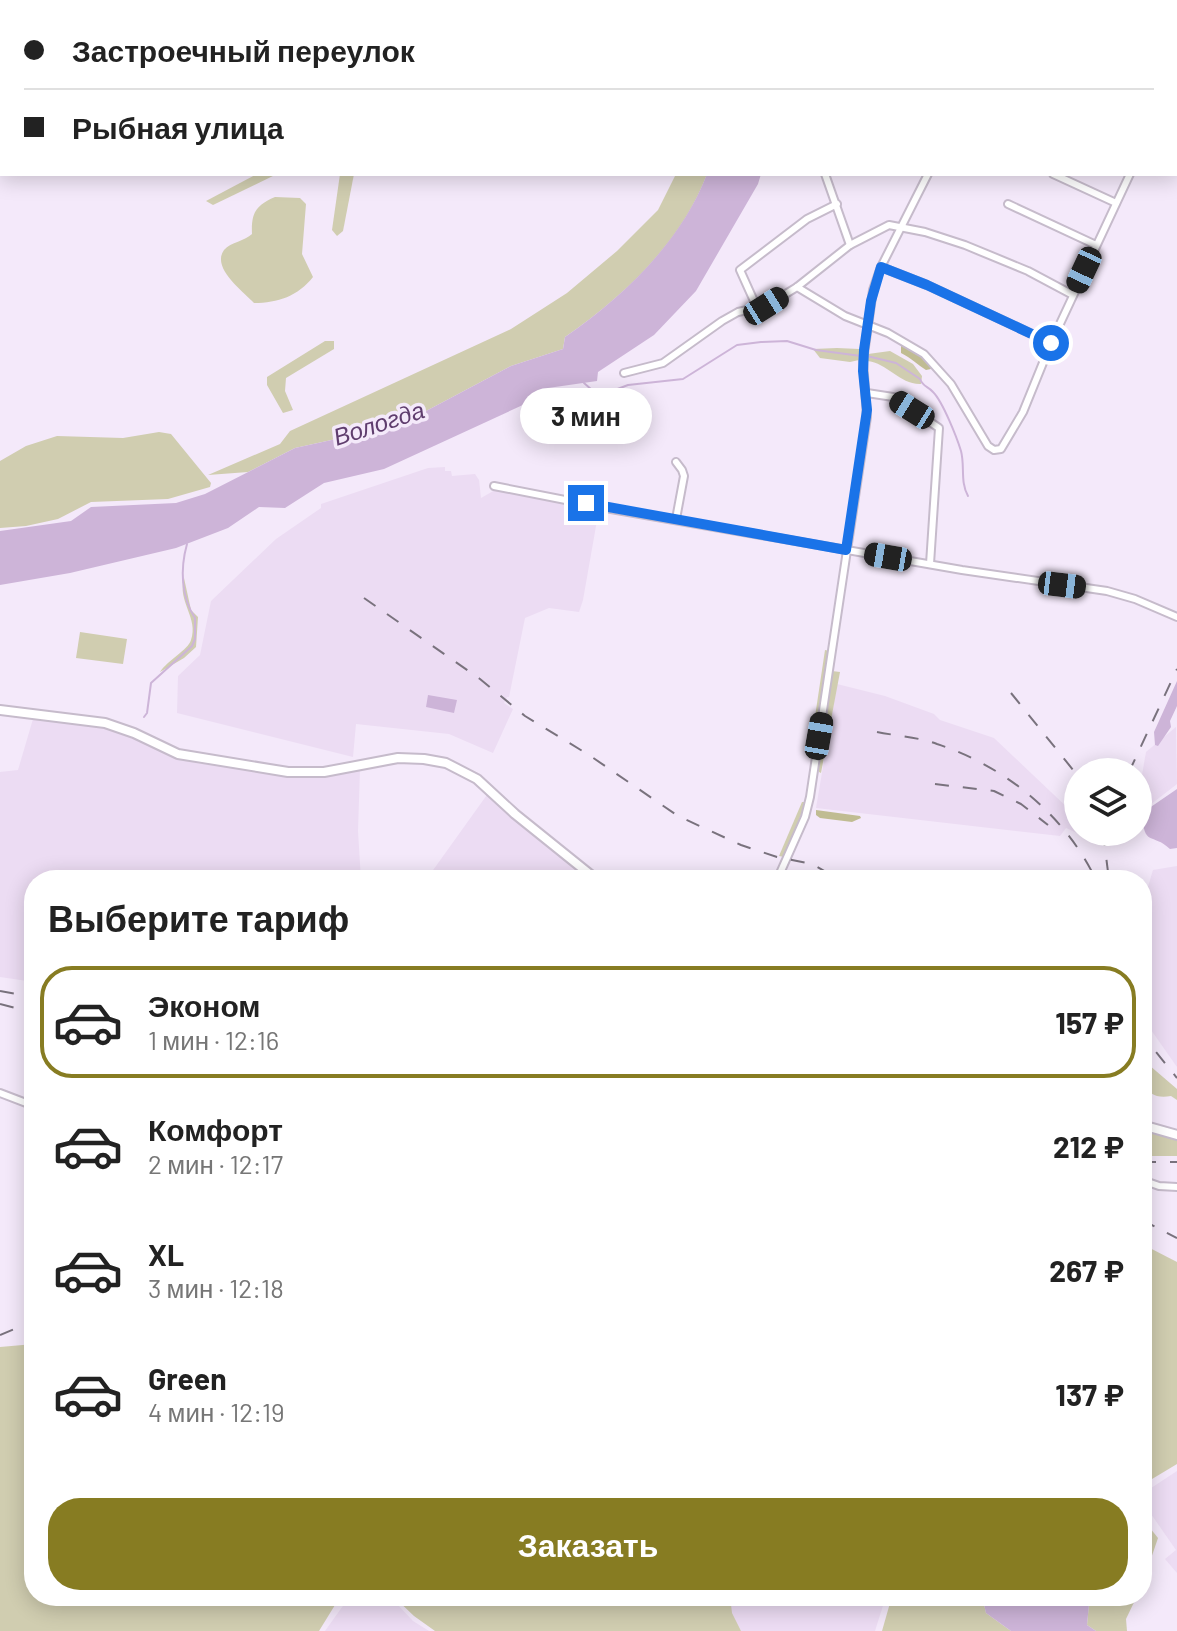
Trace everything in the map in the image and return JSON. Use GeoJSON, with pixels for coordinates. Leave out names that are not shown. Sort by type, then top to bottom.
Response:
{"type":"FeatureCollection","features":[{"type":"Feature","properties":{"kind":"main road"},"geometry":{"type":"LineString","coordinates":[[0,710],[105,723],[178,754],[288,772],[318,773],[398,758],[446,763],[477,779],[585,870]]}},
{"type":"Feature","properties":{"kind":"main road"},"geometry":{"type":"LineString","coordinates":[[1152,1128],[1177,1135]]}},
{"type":"Feature","properties":{"kind":"street"},"geometry":{"type":"LineString","coordinates":[[826,176],[850,245]]}},
{"type":"Feature","properties":{"kind":"street"},"geometry":{"type":"LineString","coordinates":[[781,870],[805,817],[810,797],[866,425],[867,393],[863,361],[873,290],[881,267],[927,176]]}},
{"type":"Feature","properties":{"kind":"street"},"geometry":{"type":"LineString","coordinates":[[797,287],[845,316],[868,324],[924,354],[951,384],[988,446],[994,450],[1001,449],[1023,412],[1051,343],[1129,176]]}},
{"type":"Feature","properties":{"kind":"street"},"geometry":{"type":"LineString","coordinates":[[1065,177],[1116,203]]}},
{"type":"Feature","properties":{"kind":"street"},"geometry":{"type":"LineString","coordinates":[[758,310],[740,270],[807,219],[837,204]]}},
{"type":"Feature","properties":{"kind":"street"},"geometry":{"type":"LineString","coordinates":[[1008,204],[1096,245]]}},
{"type":"Feature","properties":{"kind":"street"},"geometry":{"type":"LineString","coordinates":[[624,373],[654,366],[671,357],[738,312],[758,310],[797,287],[850,245],[886,226],[925,232],[965,245],[1028,271],[1073,295]]}},
{"type":"Feature","properties":{"kind":"street"},"geometry":{"type":"LineString","coordinates":[[881,267],[1051,343]]}},
{"type":"Feature","properties":{"kind":"street"},"geometry":{"type":"LineString","coordinates":[[867,393],[893,397],[939,428],[930,564]]}},
{"type":"Feature","properties":{"kind":"street"},"geometry":{"type":"LineString","coordinates":[[676,462],[684,476],[676,519]]}},
{"type":"Feature","properties":{"kind":"street"},"geometry":{"type":"LineString","coordinates":[[494,486],[846,550],[1107,591],[1177,617]]}},
{"type":"Feature","properties":{"kind":"street"},"geometry":{"type":"LineString","coordinates":[[0,1093],[24,1102]]}},
{"type":"Feature","properties":{"kind":"street"},"geometry":{"type":"LineString","coordinates":[[1152,1184],[1177,1187]]}},
{"type":"Feature","properties":{"kind":"shaded area"},"geometry":{"type":"Polygon","coordinates":[[[253,176],[273,176],[213,205],[206,201],[253,176]]]}},
{"type":"Feature","properties":{"kind":"shaded area"},"geometry":{"type":"Polygon","coordinates":[[[340,176],[354,176],[343,231],[337,236],[332,230],[340,176]]]}},
{"type":"Feature","properties":{"kind":"shaded area"},"geometry":{"type":"Polygon","coordinates":[[[675,176],[706,176],[696,199],[666,245],[629,286],[565,337],[563,349],[511,366],[411,419],[391,422],[377,430],[295,448],[248,472],[208,475],[280,444],[290,431],[511,329],[567,293],[617,251],[658,210],[675,176]]]}},
{"type":"Feature","properties":{"kind":"shaded area"},"geometry":{"type":"Polygon","coordinates":[[[706,176],[760,176],[696,291],[654,335],[598,372],[597,381],[548,388],[539,401],[525,404],[384,469],[324,483],[285,508],[259,507],[228,528],[176,548],[70,573],[0,585],[0,531],[71,521],[91,507],[176,503],[205,494],[295,448],[377,430],[391,422],[411,419],[511,366],[563,349],[565,337],[608,304],[648,266],[682,223],[706,176]]]}},
{"type":"Feature","properties":{"kind":"shaded area"},"geometry":{"type":"Polygon","coordinates":[[[275,197],[300,198],[306,204],[302,254],[313,277],[287,297],[254,303],[230,279],[221,257],[227,247],[252,234],[256,211],[275,197]]]}},
{"type":"Feature","properties":{"kind":"shaded area"},"geometry":{"type":"Polygon","coordinates":[[[325,341],[334,341],[334,349],[286,378],[285,391],[293,410],[283,413],[267,385],[267,377],[325,341]]]}},
{"type":"Feature","properties":{"kind":"shaded area"},"geometry":{"type":"Polygon","coordinates":[[[901,346],[919,353],[931,369],[926,370],[901,353],[901,346]]]}},
{"type":"Feature","properties":{"kind":"shaded area"},"geometry":{"type":"Polygon","coordinates":[[[813,349],[859,349],[859,360],[850,362],[820,358],[813,349]]]}},
{"type":"Feature","properties":{"kind":"shaded area"},"geometry":{"type":"Polygon","coordinates":[[[890,351],[913,364],[922,376],[921,384],[907,381],[867,361],[868,354],[890,351]]]}},
{"type":"Feature","properties":{"kind":"shaded area"},"geometry":{"type":"Polygon","coordinates":[[[159,432],[171,434],[211,483],[210,487],[168,499],[91,502],[58,519],[0,528],[0,461],[26,446],[57,436],[123,438],[159,432]]]}},
{"type":"Feature","properties":{"kind":"shaded area"},"geometry":{"type":"Polygon","coordinates":[[[445,467],[445,471],[451,471],[452,476],[475,474],[479,480],[481,498],[495,490],[599,509],[579,612],[549,608],[525,618],[509,697],[504,703],[513,709],[493,753],[449,734],[356,724],[353,757],[177,713],[178,676],[200,655],[211,601],[276,539],[321,508],[321,504],[428,468],[445,467]]]}},
{"type":"Feature","properties":{"kind":"shaded area"},"geometry":{"type":"Polygon","coordinates":[[[184,578],[191,610],[198,617],[196,647],[160,672],[191,640],[192,624],[183,595],[184,578]]]}},
{"type":"Feature","properties":{"kind":"shaded area"},"geometry":{"type":"Polygon","coordinates":[[[80,632],[127,639],[123,664],[76,658],[80,632]]]}},
{"type":"Feature","properties":{"kind":"shaded area"},"geometry":{"type":"Polygon","coordinates":[[[825,650],[830,651],[817,734],[810,750],[825,650]]]}},
{"type":"Feature","properties":{"kind":"shaded area"},"geometry":{"type":"Polygon","coordinates":[[[832,671],[840,672],[821,773],[819,752],[832,671]]]}},
{"type":"Feature","properties":{"kind":"shaded area"},"geometry":{"type":"Polygon","coordinates":[[[1177,681],[1177,706],[1170,721],[1171,727],[1158,746],[1155,745],[1154,732],[1177,681]]]}},
{"type":"Feature","properties":{"kind":"shaded area"},"geometry":{"type":"Polygon","coordinates":[[[837,684],[885,696],[934,714],[940,720],[994,738],[1064,804],[1064,831],[1060,836],[816,808],[837,684]]]}},
{"type":"Feature","properties":{"kind":"shaded area"},"geometry":{"type":"Polygon","coordinates":[[[428,695],[457,700],[454,713],[426,707],[428,695]]]}},
{"type":"Feature","properties":{"kind":"shaded area"},"geometry":{"type":"Polygon","coordinates":[[[33,719],[103,728],[176,758],[197,763],[311,778],[360,769],[360,870],[24,870],[24,981],[0,977],[0,772],[18,770],[33,719]]]}},
{"type":"Feature","properties":{"kind":"shaded area"},"geometry":{"type":"Polygon","coordinates":[[[1176,727],[1177,784],[1152,803],[1152,758],[1145,758],[1146,752],[1176,727]]]}},
{"type":"Feature","properties":{"kind":"shaded area"},"geometry":{"type":"Polygon","coordinates":[[[1177,789],[1177,848],[1170,849],[1152,839],[1152,806],[1177,789]]]}},
{"type":"Feature","properties":{"kind":"shaded area"},"geometry":{"type":"Polygon","coordinates":[[[489,792],[580,870],[433,870],[489,792]]]}},
{"type":"Feature","properties":{"kind":"shaded area"},"geometry":{"type":"Polygon","coordinates":[[[802,802],[806,802],[784,857],[779,856],[802,802]]]}},
{"type":"Feature","properties":{"kind":"shaded area"},"geometry":{"type":"Polygon","coordinates":[[[816,810],[861,818],[852,822],[820,818],[816,810]]]}},
{"type":"Feature","properties":{"kind":"shaded area"},"geometry":{"type":"Polygon","coordinates":[[[1177,866],[1177,1067],[1152,1031],[1153,870],[1177,866]]]}},
{"type":"Feature","properties":{"kind":"shaded area"},"geometry":{"type":"Polygon","coordinates":[[[1152,1068],[1177,1089],[1177,1100],[1171,1096],[1152,1093],[1152,1068]]]}},
{"type":"Feature","properties":{"kind":"shaded area"},"geometry":{"type":"Polygon","coordinates":[[[1152,1133],[1177,1140],[1177,1156],[1152,1156],[1152,1133]]]}},
{"type":"Feature","properties":{"kind":"shaded area"},"geometry":{"type":"Polygon","coordinates":[[[1152,1249],[1177,1262],[1177,1464],[1152,1479],[1152,1249]]]}},
{"type":"Feature","properties":{"kind":"shaded area"},"geometry":{"type":"Polygon","coordinates":[[[24,1345],[24,1606],[334,1606],[319,1631],[0,1631],[0,1347],[24,1345]]]}},
{"type":"Feature","properties":{"kind":"shaded area"},"geometry":{"type":"Polygon","coordinates":[[[1177,1471],[1177,1573],[1165,1559],[1176,1550],[1152,1515],[1152,1487],[1177,1471]]]}},
{"type":"Feature","properties":{"kind":"shaded area"},"geometry":{"type":"Polygon","coordinates":[[[1152,1530],[1158,1538],[1152,1556],[1152,1530]]]}},
{"type":"Feature","properties":{"kind":"shaded area"},"geometry":{"type":"Polygon","coordinates":[[[343,1606],[399,1606],[413,1621],[429,1631],[325,1631],[343,1606]]]}},
{"type":"Feature","properties":{"kind":"shaded area"},"geometry":{"type":"Polygon","coordinates":[[[404,1606],[731,1606],[741,1631],[435,1631],[404,1606]]]}},
{"type":"Feature","properties":{"kind":"shaded area"},"geometry":{"type":"Polygon","coordinates":[[[727,1606],[883,1606],[875,1631],[719,1631],[727,1606]]]}},
{"type":"Feature","properties":{"kind":"shaded area"},"geometry":{"type":"Polygon","coordinates":[[[889,1606],[984,1606],[986,1613],[1011,1631],[882,1631],[889,1606]]]}},
{"type":"Feature","properties":{"kind":"shaded area"},"geometry":{"type":"Polygon","coordinates":[[[984,1606],[1089,1606],[1087,1625],[1096,1631],[1011,1631],[986,1613],[984,1606]]]}},
{"type":"Feature","properties":{"kind":"shaded area"},"geometry":{"type":"Polygon","coordinates":[[[1089,1606],[1132,1606],[1126,1619],[1127,1631],[1096,1631],[1087,1625],[1089,1606]]]}},
{"type":"Feature","properties":{"kind":"waterway"},"geometry":{"type":"LineString","coordinates":[[584,383],[592,390],[607,393],[628,385],[683,379],[737,345],[761,342],[787,341],[816,350],[861,356]]}},
{"type":"Feature","properties":{"kind":"waterway"},"geometry":{"type":"LineString","coordinates":[[867,356],[896,363],[920,379],[937,397],[961,451],[968,496]]}},
{"type":"Feature","properties":{"kind":"waterway"},"geometry":{"type":"LineString","coordinates":[[144,717],[151,683],[192,646],[195,639],[195,618],[183,582],[187,544]]}},
{"type":"Feature","properties":{"kind":"railway"},"geometry":{"type":"LineString","coordinates":[[364,598],[480,679],[525,716],[678,816],[741,845],[812,864],[822,870]]}},
{"type":"Feature","properties":{"kind":"railway"},"geometry":{"type":"LineString","coordinates":[[1136,758],[1177,669]]}},
{"type":"Feature","properties":{"kind":"railway"},"geometry":{"type":"LineString","coordinates":[[1011,693],[1064,759]]}},
{"type":"Feature","properties":{"kind":"railway"},"geometry":{"type":"LineString","coordinates":[[877,732],[937,744],[1009,780],[1050,815],[1068,835],[1090,870]]}},
{"type":"Feature","properties":{"kind":"railway"},"geometry":{"type":"LineString","coordinates":[[935,784],[994,791],[1021,804],[1048,825]]}},
{"type":"Feature","properties":{"kind":"railway"},"geometry":{"type":"LineString","coordinates":[[1105,846],[1108,870]]}},
{"type":"Feature","properties":{"kind":"railway"},"geometry":{"type":"LineString","coordinates":[[0,991],[24,995]]}},
{"type":"Feature","properties":{"kind":"railway"},"geometry":{"type":"LineString","coordinates":[[0,1004],[24,1010]]}},
{"type":"Feature","properties":{"kind":"railway"},"geometry":{"type":"LineString","coordinates":[[1152,1045],[1177,1078]]}},
{"type":"Feature","properties":{"kind":"railway"},"geometry":{"type":"LineString","coordinates":[[1152,1162],[1177,1162]]}},
{"type":"Feature","properties":{"kind":"railway"},"geometry":{"type":"LineString","coordinates":[[1152,1225],[1177,1238]]}},
{"type":"Feature","properties":{"kind":"railway"},"geometry":{"type":"LineString","coordinates":[[0,1335],[24,1325]]}},
{"type":"Feature","properties":{"kind":"route"},"geometry":{"type":"LineString","coordinates":[[586,503],[846,550],[866,425],[864,350],[871,301],[881,267],[1051,343]]}},
{"type":"Feature","properties":{"kind":"water label","name":"Вологда"},"geometry":{"type":"Point","coordinates":[379,424]}}]}
